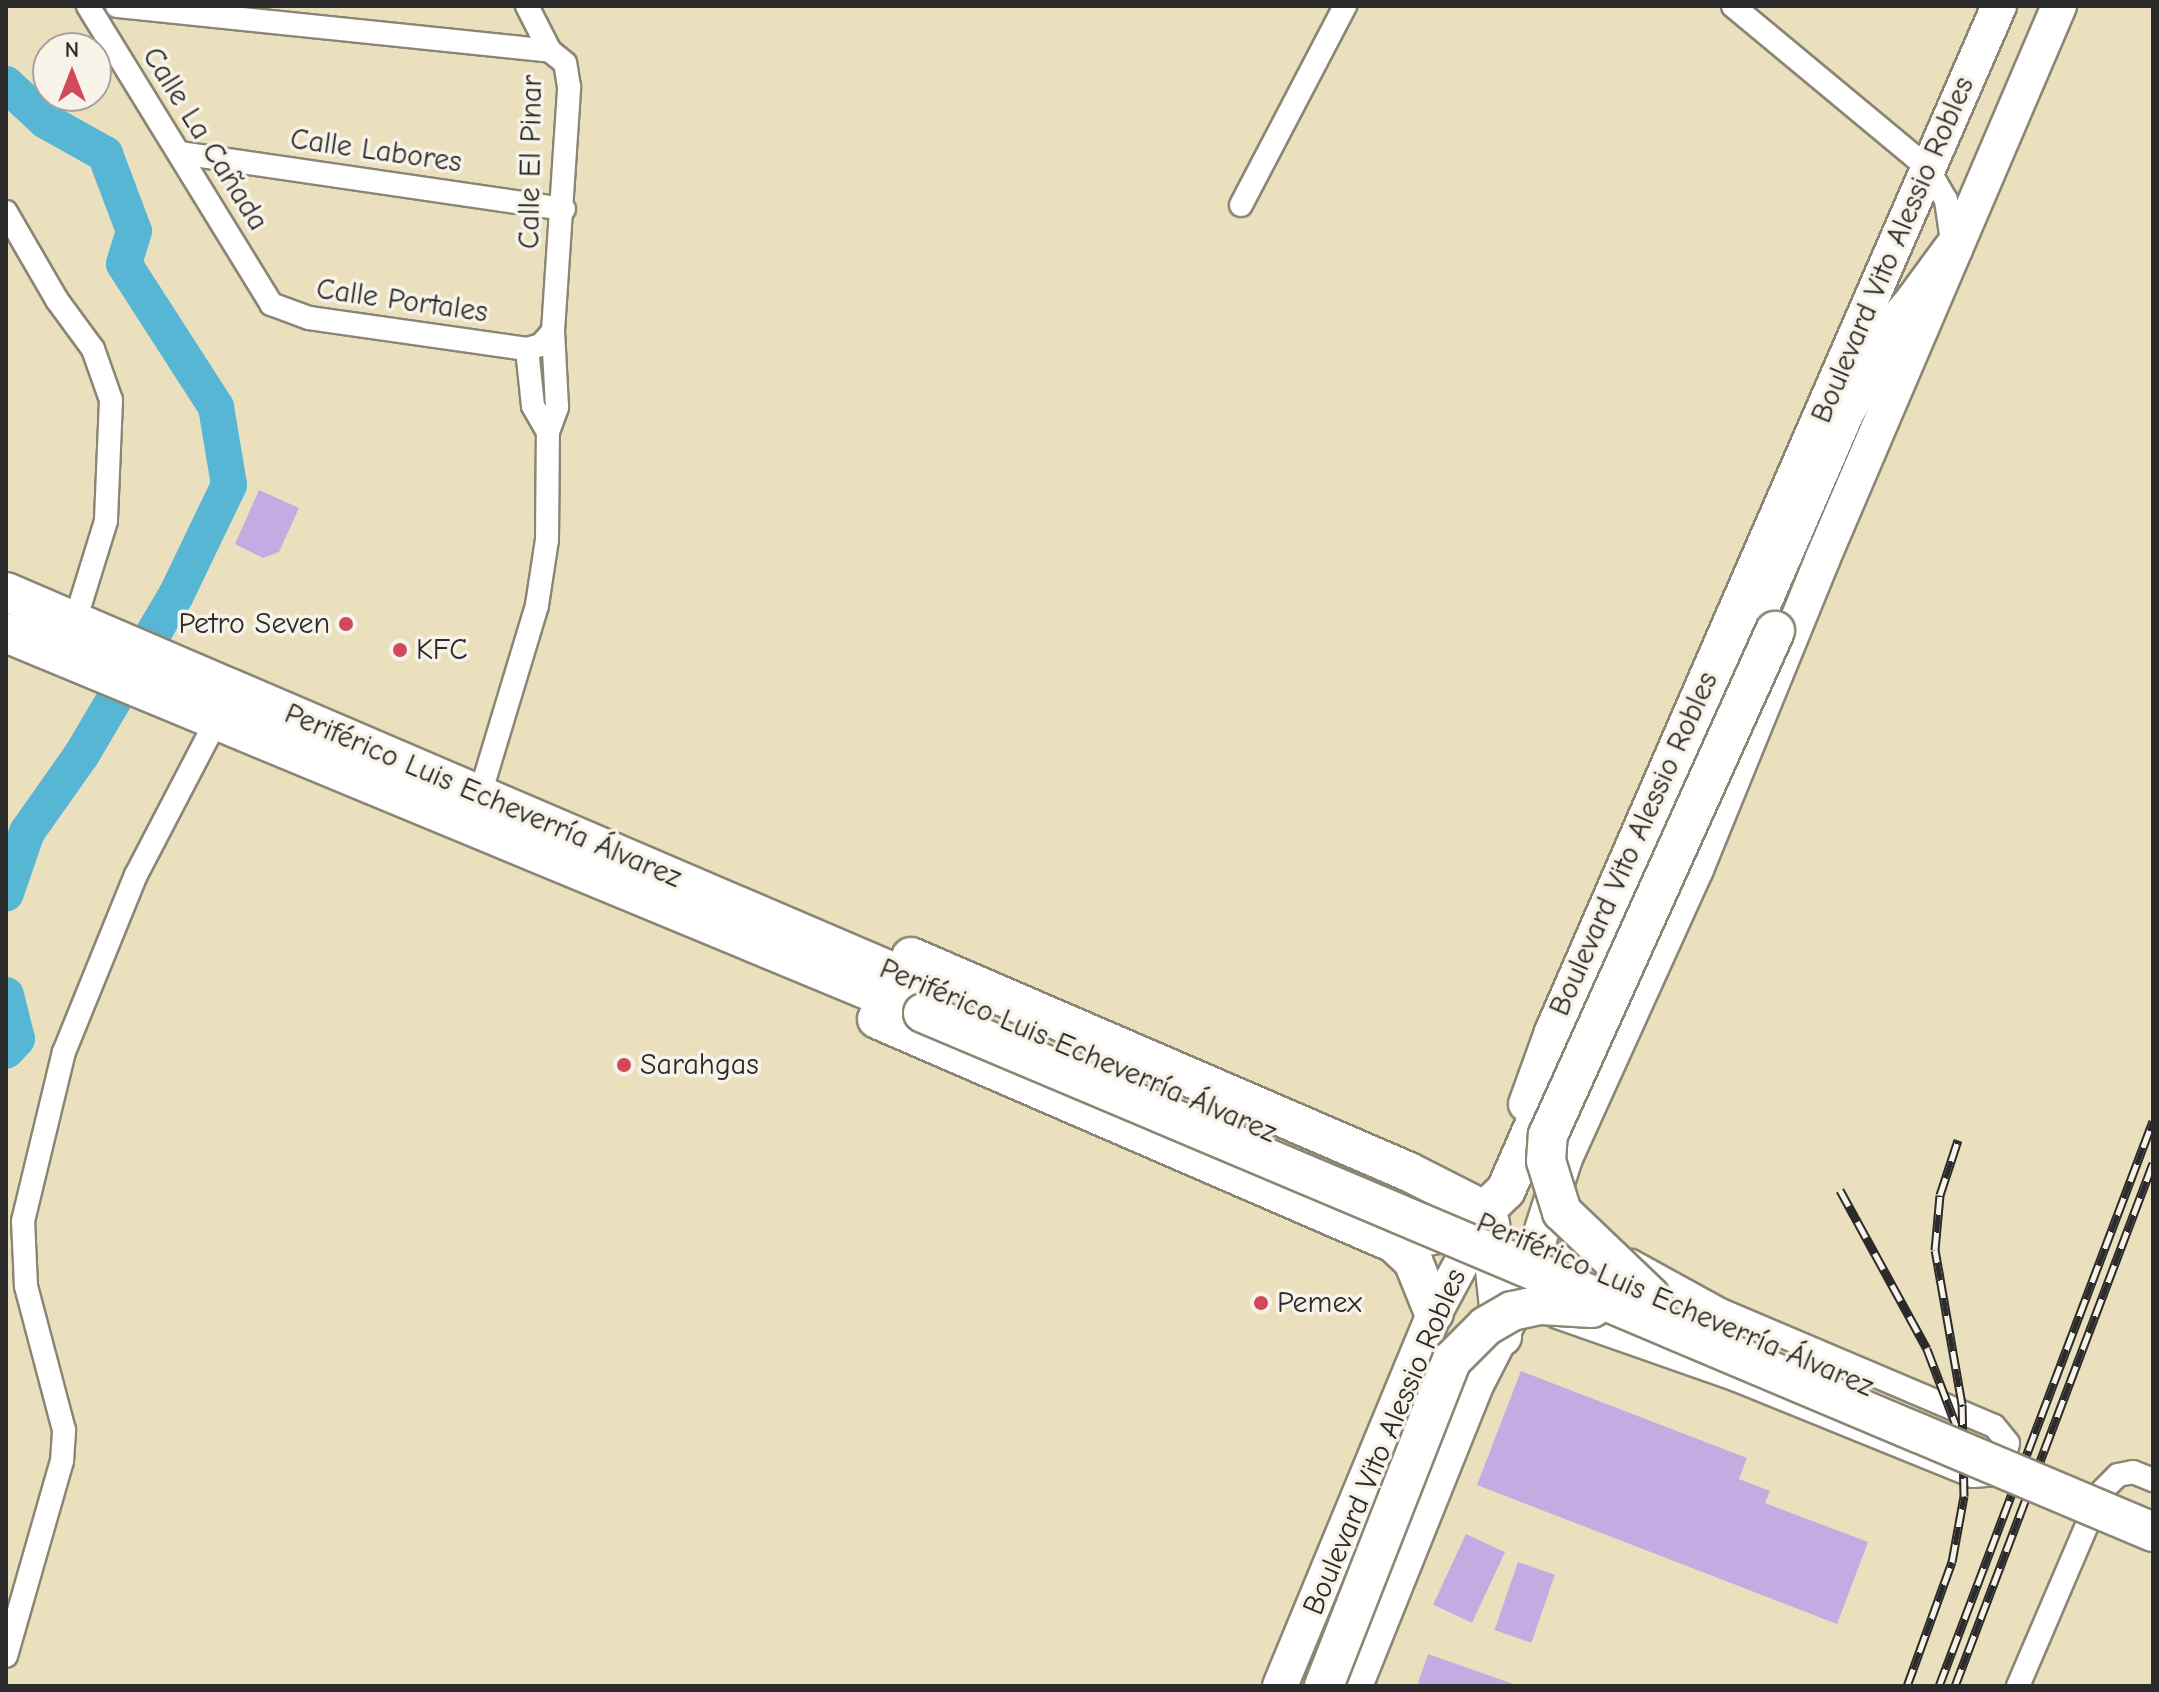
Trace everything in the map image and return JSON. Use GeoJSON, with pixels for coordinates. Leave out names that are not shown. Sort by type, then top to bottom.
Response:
{"type":"FeatureCollection","features":[{"type":"Feature","properties":{"kind":"highway"},"geometry":{"type":"LineString","coordinates":[[1394,1243],[1443,1237],[1488,1212],[1517,1168],[1545,1094],[1844,414],[1890,330],[1953,249]]}},
{"type":"Feature","properties":{"kind":"highway"},"geometry":{"type":"LineString","coordinates":[[1644,1307],[1562,1212],[1546,1161],[1548,1135],[1775,631],[1914,302]]}},
{"type":"Feature","properties":{"kind":"highway","name":"Periférico Luis Echeverría Álvarez"},"geometry":{"type":"LineString","coordinates":[[6,592],[192,673],[481,791],[741,907],[928,1002],[1644,1307],[2153,1532]]}},
{"type":"Feature","properties":{"kind":"highway","name":"Periférico Luis Echeverría Álvarez"},"geometry":{"type":"LineString","coordinates":[[6,633],[176,707],[794,961],[928,1002]]}},
{"type":"Feature","properties":{"kind":"highway"},"geometry":{"type":"LineString","coordinates":[[741,907],[790,910],[826,921],[1409,1172],[1488,1212]]}},
{"type":"Feature","properties":{"kind":"highway"},"geometry":{"type":"LineString","coordinates":[[794,961],[837,1000],[885,1023],[1394,1243],[1413,1261],[1434,1313]]}},
{"type":"Feature","properties":{"kind":"highway"},"geometry":{"type":"LineString","coordinates":[[1394,1243],[1416,1219],[1418,1195],[1409,1172]]}},
{"type":"Feature","properties":{"kind":"highway"},"geometry":{"type":"LineString","coordinates":[[1488,1212],[1496,1346]]}},
{"type":"Feature","properties":{"kind":"highway"},"geometry":{"type":"LineString","coordinates":[[1324,1686],[1452,1360],[1486,1326],[1527,1308],[1567,1305],[1644,1307]]}},
{"type":"Feature","properties":{"kind":"highway","name":"Periférico Luis Echeverría Álvarez"},"geometry":{"type":"LineString","coordinates":[[1644,1307],[2153,1506]]}},
{"type":"Feature","properties":{"kind":"main road","name":"Boulevard Vito Alessio Robles"},"geometry":{"type":"LineString","coordinates":[[1280,1686],[1434,1313],[1488,1212],[1552,1032],[1999,6]]}},
{"type":"Feature","properties":{"kind":"main road","name":"Boulevard Vito Alessio Robles"},"geometry":{"type":"LineString","coordinates":[[1355,1686],[1475,1387],[1520,1299],[1565,1158],[1696,869],[1953,249],[2059,6]]}},
{"type":"Feature","properties":{"kind":"main road"},"geometry":{"type":"LineString","coordinates":[[1488,1212],[1520,1299]]}},
{"type":"Feature","properties":{"kind":"main road"},"geometry":{"type":"LineString","coordinates":[[1496,1346],[1525,1328],[1568,1321]]}},
{"type":"Feature","properties":{"kind":"main road"},"geometry":{"type":"LineString","coordinates":[[1414,1364],[1445,1364],[1475,1387]]}},
{"type":"Feature","properties":{"kind":"street","name":"Calle La Cañada"},"geometry":{"type":"LineString","coordinates":[[88,6],[271,304]]}},
{"type":"Feature","properties":{"kind":"street"},"geometry":{"type":"LineString","coordinates":[[117,6],[550,51]]}},
{"type":"Feature","properties":{"kind":"street","name":"Calle El Pinar"},"geometry":{"type":"LineString","coordinates":[[481,791],[537,605],[547,540],[548,432],[557,407],[553,331],[564,209],[568,70],[550,51],[527,6]]}},
{"type":"Feature","properties":{"kind":"street"},"geometry":{"type":"LineString","coordinates":[[1241,205],[1345,6]]}},
{"type":"Feature","properties":{"kind":"street"},"geometry":{"type":"LineString","coordinates":[[1733,6],[1927,167],[1946,200],[1953,249]]}},
{"type":"Feature","properties":{"kind":"street","name":"Calle Labores"},"geometry":{"type":"LineString","coordinates":[[180,153],[564,209]]}},
{"type":"Feature","properties":{"kind":"street"},"geometry":{"type":"LineString","coordinates":[[6,212],[57,300],[93,349],[111,400],[106,521],[90,627]]}},
{"type":"Feature","properties":{"kind":"street","name":"Calle Portales"},"geometry":{"type":"LineString","coordinates":[[271,304],[309,318],[527,349]]}},
{"type":"Feature","properties":{"kind":"street"},"geometry":{"type":"LineString","coordinates":[[527,349],[541,345],[553,331]]}},
{"type":"Feature","properties":{"kind":"street","name":"Calle El Pinar"},"geometry":{"type":"LineString","coordinates":[[527,349],[533,406],[548,432]]}},
{"type":"Feature","properties":{"kind":"street"},"geometry":{"type":"LineString","coordinates":[[6,1656],[62,1461],[64,1430],[26,1286],[23,1221],[64,1052],[136,875],[215,723]]}},
{"type":"Feature","properties":{"kind":"street"},"geometry":{"type":"LineString","coordinates":[[1565,1158],[1567,1197],[1595,1240],[1569,1251],[1555,1278],[1554,1294],[1568,1321]]}},
{"type":"Feature","properties":{"kind":"street","name":"Periférico Luis Echeverría Álvarez"},"geometry":{"type":"LineString","coordinates":[[1520,1299],[1568,1321],[1734,1379],[1973,1476],[1989,1475],[2004,1459],[2008,1443],[1994,1426],[1721,1310],[1595,1240]]}},
{"type":"Feature","properties":{"kind":"street"},"geometry":{"type":"LineString","coordinates":[[2018,1686],[2100,1525],[2109,1480],[2143,1476]]}},
{"type":"Feature","properties":{"kind":"street"},"geometry":{"type":"LineString","coordinates":[[2100,1525],[2153,1550]]}},
{"type":"Feature","properties":{"kind":"building"},"geometry":{"type":"Polygon","coordinates":[[[259,490],[299,508],[279,552],[263,558],[235,544],[259,490]]]}},
{"type":"Feature","properties":{"kind":"building"},"geometry":{"type":"Polygon","coordinates":[[[1521,1371],[1747,1458],[1739,1479],[1770,1491],[1765,1503],[1868,1542],[1837,1624],[1477,1485],[1521,1371]]]}},
{"type":"Feature","properties":{"kind":"building"},"geometry":{"type":"Polygon","coordinates":[[[1466,1534],[1505,1552],[1472,1623],[1433,1605],[1466,1534]]]}},
{"type":"Feature","properties":{"kind":"building"},"geometry":{"type":"Polygon","coordinates":[[[1518,1562],[1555,1575],[1531,1643],[1495,1630],[1518,1562]]]}},
{"type":"Feature","properties":{"kind":"building"},"geometry":{"type":"Polygon","coordinates":[[[1428,1654],[1519,1686],[1417,1686],[1428,1654]]]}},
{"type":"Feature","properties":{"kind":"waterway"},"geometry":{"type":"LineString","coordinates":[[6,84],[46,121],[105,154],[134,231],[124,264],[216,407],[229,485],[176,595],[82,754],[27,832],[6,893]]}},
{"type":"Feature","properties":{"kind":"waterway"},"geometry":{"type":"LineString","coordinates":[[6,995],[17,1039],[6,1051]]}},
{"type":"Feature","properties":{"kind":"railway"},"geometry":{"type":"LineString","coordinates":[[1939,1686],[2153,1121]]}},
{"type":"Feature","properties":{"kind":"railway"},"geometry":{"type":"LineString","coordinates":[[1907,1686],[1952,1562],[1964,1496],[1962,1404],[1935,1250],[1940,1195],[1958,1140]]}},
{"type":"Feature","properties":{"kind":"railway"},"geometry":{"type":"LineString","coordinates":[[1955,1686],[2153,1163]]}},
{"type":"Feature","properties":{"kind":"railway"},"geometry":{"type":"LineString","coordinates":[[1840,1190],[1927,1349],[1957,1428]]}},
{"type":"Feature","properties":{"kind":"place","name":"Petro Seven"},"geometry":{"type":"Point","coordinates":[346,624]}},
{"type":"Feature","properties":{"kind":"place","name":"KFC"},"geometry":{"type":"Point","coordinates":[400,650]}},
{"type":"Feature","properties":{"kind":"place","name":"Sarahgas"},"geometry":{"type":"Point","coordinates":[624,1065]}},
{"type":"Feature","properties":{"kind":"place","name":"Pemex"},"geometry":{"type":"Point","coordinates":[1261,1303]}}]}
